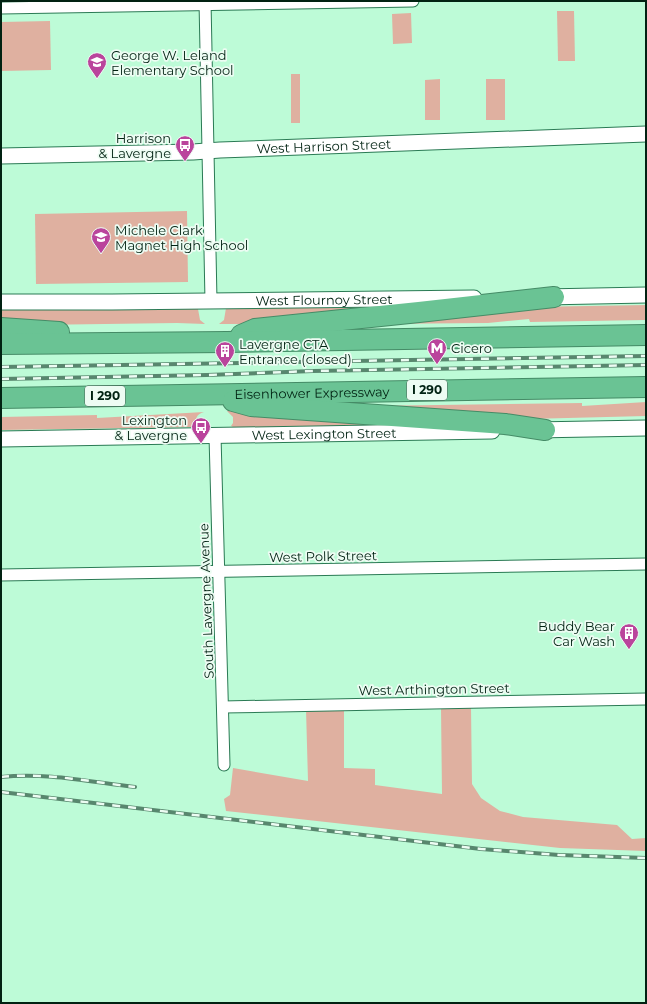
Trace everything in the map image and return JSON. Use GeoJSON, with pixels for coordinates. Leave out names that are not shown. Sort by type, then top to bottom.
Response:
{"type":"FeatureCollection","features":[{"type":"Feature","properties":{"kind":"highway"},"geometry":{"type":"LineString","coordinates":[[227,342],[255,329],[554,297]]}},
{"type":"Feature","properties":{"kind":"highway"},"geometry":{"type":"LineString","coordinates":[[1,328],[64,332],[105,344]]}},
{"type":"Feature","properties":{"kind":"highway"},"geometry":{"type":"LineString","coordinates":[[1,344],[105,344],[646,335]]}},
{"type":"Feature","properties":{"kind":"highway","name":"Eisenhower Expressway"},"geometry":{"type":"LineString","coordinates":[[1,398],[646,387]]}},
{"type":"Feature","properties":{"kind":"highway"},"geometry":{"type":"LineString","coordinates":[[208,394],[251,406],[505,424],[545,430]]}},
{"type":"Feature","properties":{"kind":"street"},"geometry":{"type":"LineString","coordinates":[[1,8],[205,3],[414,1]]}},
{"type":"Feature","properties":{"kind":"street"},"geometry":{"type":"LineString","coordinates":[[205,3],[211,301]]}},
{"type":"Feature","properties":{"kind":"street","name":"West Harrison Street"},"geometry":{"type":"LineString","coordinates":[[1,156],[208,151],[646,134]]}},
{"type":"Feature","properties":{"kind":"street","name":"West Flournoy Street"},"geometry":{"type":"LineString","coordinates":[[1,302],[211,301],[646,295]]}},
{"type":"Feature","properties":{"kind":"street","name":"West Lexington Street"},"geometry":{"type":"LineString","coordinates":[[1,440],[646,428]]}},
{"type":"Feature","properties":{"kind":"street","name":"South Lavergne Avenue"},"geometry":{"type":"LineString","coordinates":[[215,436],[224,765]]}},
{"type":"Feature","properties":{"kind":"street","name":"West Polk Street"},"geometry":{"type":"LineString","coordinates":[[1,575],[646,564]]}},
{"type":"Feature","properties":{"kind":"street","name":"West Arthington Street"},"geometry":{"type":"LineString","coordinates":[[222,707],[646,699]]}},
{"type":"Feature","properties":{"kind":"shaded area"},"geometry":{"type":"Polygon","coordinates":[[[557,11],[574,11],[575,61],[558,61],[557,11]]]}},
{"type":"Feature","properties":{"kind":"shaded area"},"geometry":{"type":"Polygon","coordinates":[[[411,13],[412,43],[393,44],[392,14],[411,13]]]}},
{"type":"Feature","properties":{"kind":"shaded area"},"geometry":{"type":"Polygon","coordinates":[[[50,21],[51,70],[1,71],[1,22],[50,21]]]}},
{"type":"Feature","properties":{"kind":"shaded area"},"geometry":{"type":"Polygon","coordinates":[[[291,74],[300,74],[300,123],[291,123],[291,74]]]}},
{"type":"Feature","properties":{"kind":"shaded area"},"geometry":{"type":"Polygon","coordinates":[[[440,79],[440,120],[425,120],[425,80],[440,79]]]}},
{"type":"Feature","properties":{"kind":"shaded area"},"geometry":{"type":"Polygon","coordinates":[[[486,79],[505,79],[505,120],[486,120],[486,79]]]}},
{"type":"Feature","properties":{"kind":"shaded area","name":"Michele Clark Magnet High School"},"geometry":{"type":"Polygon","coordinates":[[[187,211],[188,282],[36,284],[35,214],[187,211]]]}},
{"type":"Feature","properties":{"kind":"shaded area"},"geometry":{"type":"Polygon","coordinates":[[[443,304],[243,324],[219,324],[224,320],[226,308],[443,304]]]}},
{"type":"Feature","properties":{"kind":"shaded area"},"geometry":{"type":"Polygon","coordinates":[[[646,305],[646,320],[530,322],[529,319],[488,323],[371,324],[529,307],[646,305]]]}},
{"type":"Feature","properties":{"kind":"shaded area"},"geometry":{"type":"Polygon","coordinates":[[[1,309],[198,309],[200,320],[205,324],[1,324],[1,309]]]}},
{"type":"Feature","properties":{"kind":"shaded area"},"geometry":{"type":"Polygon","coordinates":[[[646,402],[646,416],[528,419],[366,406],[582,403],[582,406],[646,402]]]}},
{"type":"Feature","properties":{"kind":"shaded area"},"geometry":{"type":"Polygon","coordinates":[[[227,411],[454,425],[291,428],[233,427],[231,426],[233,423],[233,417],[227,411]]]}},
{"type":"Feature","properties":{"kind":"shaded area"},"geometry":{"type":"Polygon","coordinates":[[[204,412],[199,414],[196,418],[198,427],[1,430],[1,417],[97,415],[97,418],[204,412]]]}},
{"type":"Feature","properties":{"kind":"shaded area"},"geometry":{"type":"Polygon","coordinates":[[[471,707],[472,784],[481,798],[500,811],[523,817],[617,825],[632,839],[646,838],[646,851],[560,848],[226,811],[224,799],[230,795],[233,768],[308,781],[306,709],[344,709],[344,768],[375,769],[375,785],[442,794],[441,708],[471,707]]]}},
{"type":"Feature","properties":{"kind":"railway"},"geometry":{"type":"LineString","coordinates":[[1,367],[646,356]]}},
{"type":"Feature","properties":{"kind":"railway"},"geometry":{"type":"LineString","coordinates":[[1,379],[207,375],[313,371],[646,365]]}},
{"type":"Feature","properties":{"kind":"railway"},"geometry":{"type":"LineString","coordinates":[[1,777],[52,777],[135,787]]}},
{"type":"Feature","properties":{"kind":"railway"},"geometry":{"type":"LineString","coordinates":[[1,792],[481,849],[559,855],[646,858]]}},
{"type":"Feature","properties":{"kind":"place","name":"George W. Leland Elementary School"},"geometry":{"type":"Point","coordinates":[97,79]}},
{"type":"Feature","properties":{"kind":"place","name":"Harrison & Lavergne"},"geometry":{"type":"Point","coordinates":[185,162]}},
{"type":"Feature","properties":{"kind":"place","name":"Michele Clark Magnet High School"},"geometry":{"type":"Point","coordinates":[101,254]}},
{"type":"Feature","properties":{"kind":"place","name":"Cicero"},"geometry":{"type":"Point","coordinates":[437,365]}},
{"type":"Feature","properties":{"kind":"place","name":"Lavergne CTA Entrance (closed)"},"geometry":{"type":"Point","coordinates":[225,368]}},
{"type":"Feature","properties":{"kind":"place","name":"Lexington & Lavergne"},"geometry":{"type":"Point","coordinates":[201,444]}},
{"type":"Feature","properties":{"kind":"place","name":"Buddy Bear Car Wash"},"geometry":{"type":"Point","coordinates":[629,650]}}]}
